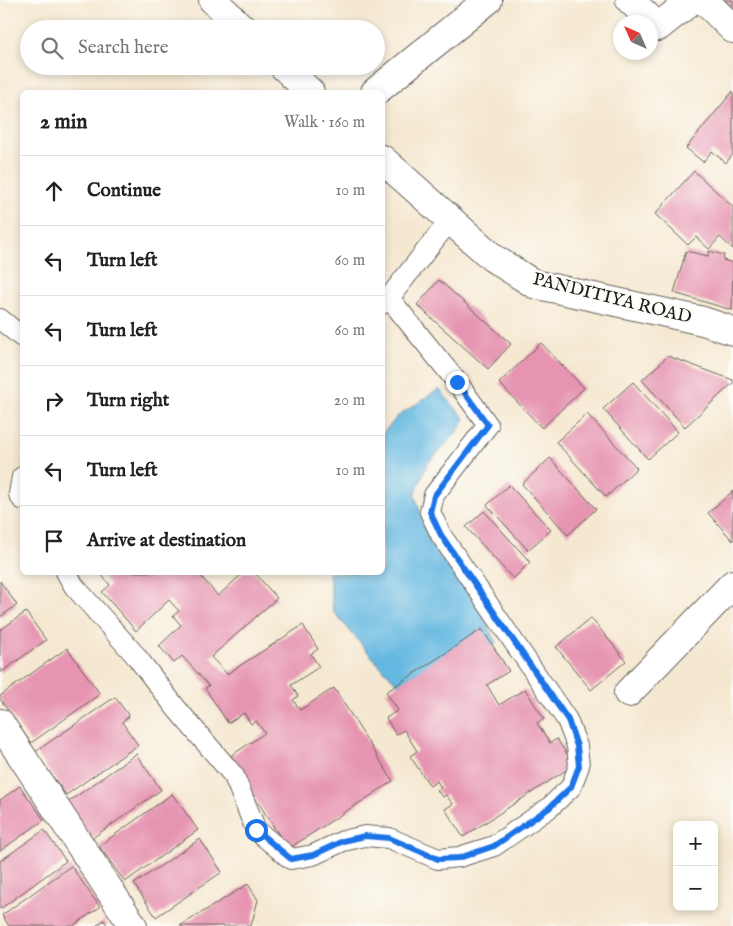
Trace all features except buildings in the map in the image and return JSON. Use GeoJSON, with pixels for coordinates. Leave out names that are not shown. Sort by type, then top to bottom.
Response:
{"type":"FeatureCollection","features":[{"type":"Feature","properties":{"kind":"street"},"geometry":{"type":"LineString","coordinates":[[214,0],[235,20]]}},
{"type":"Feature","properties":{"kind":"street"},"geometry":{"type":"LineString","coordinates":[[377,90],[488,0]]}},
{"type":"Feature","properties":{"kind":"street"},"geometry":{"type":"LineString","coordinates":[[630,0],[658,27],[692,0]]}},
{"type":"Feature","properties":{"kind":"street"},"geometry":{"type":"LineString","coordinates":[[704,0],[733,30]]}},
{"type":"Feature","properties":{"kind":"street"},"geometry":{"type":"LineString","coordinates":[[292,75],[308,90]]}},
{"type":"Feature","properties":{"kind":"street","name":"PANDITIYA ROAD"},"geometry":{"type":"LineString","coordinates":[[385,162],[493,258],[534,284],[702,321],[733,331]]}},
{"type":"Feature","properties":{"kind":"street"},"geometry":{"type":"LineString","coordinates":[[628,692],[733,584]]}},
{"type":"Feature","properties":{"kind":"street"},"geometry":{"type":"LineString","coordinates":[[0,723],[133,926]]}},
{"type":"Feature","properties":{"kind":"lane"},"geometry":{"type":"LineString","coordinates":[[68,575],[74,586],[136,656],[176,708],[234,776],[256,830],[291,859],[313,855],[343,841],[365,836],[389,838],[438,859],[459,858],[494,846],[549,808],[571,787],[579,766],[577,746],[568,720],[441,535],[430,512],[434,496],[488,425],[457,382],[386,301],[450,220]]}},
{"type":"Feature","properties":{"kind":"lane"},"geometry":{"type":"LineString","coordinates":[[0,319],[20,335]]}},
{"type":"Feature","properties":{"kind":"water"},"geometry":{"type":"Polygon","coordinates":[[[439,389],[465,419],[457,432],[427,464],[415,495],[430,544],[478,605],[496,643],[444,690],[414,700],[378,664],[333,611],[329,575],[385,575],[385,431],[398,416],[439,389]]]}},
{"type":"Feature","properties":{"kind":"route"},"geometry":{"type":"LineString","coordinates":[[256,830],[291,859],[313,855],[343,841],[365,836],[389,838],[438,859],[459,858],[494,846],[549,808],[571,787],[579,766],[577,746],[568,720],[441,535],[430,512],[434,496],[488,425],[457,382]]}}]}
